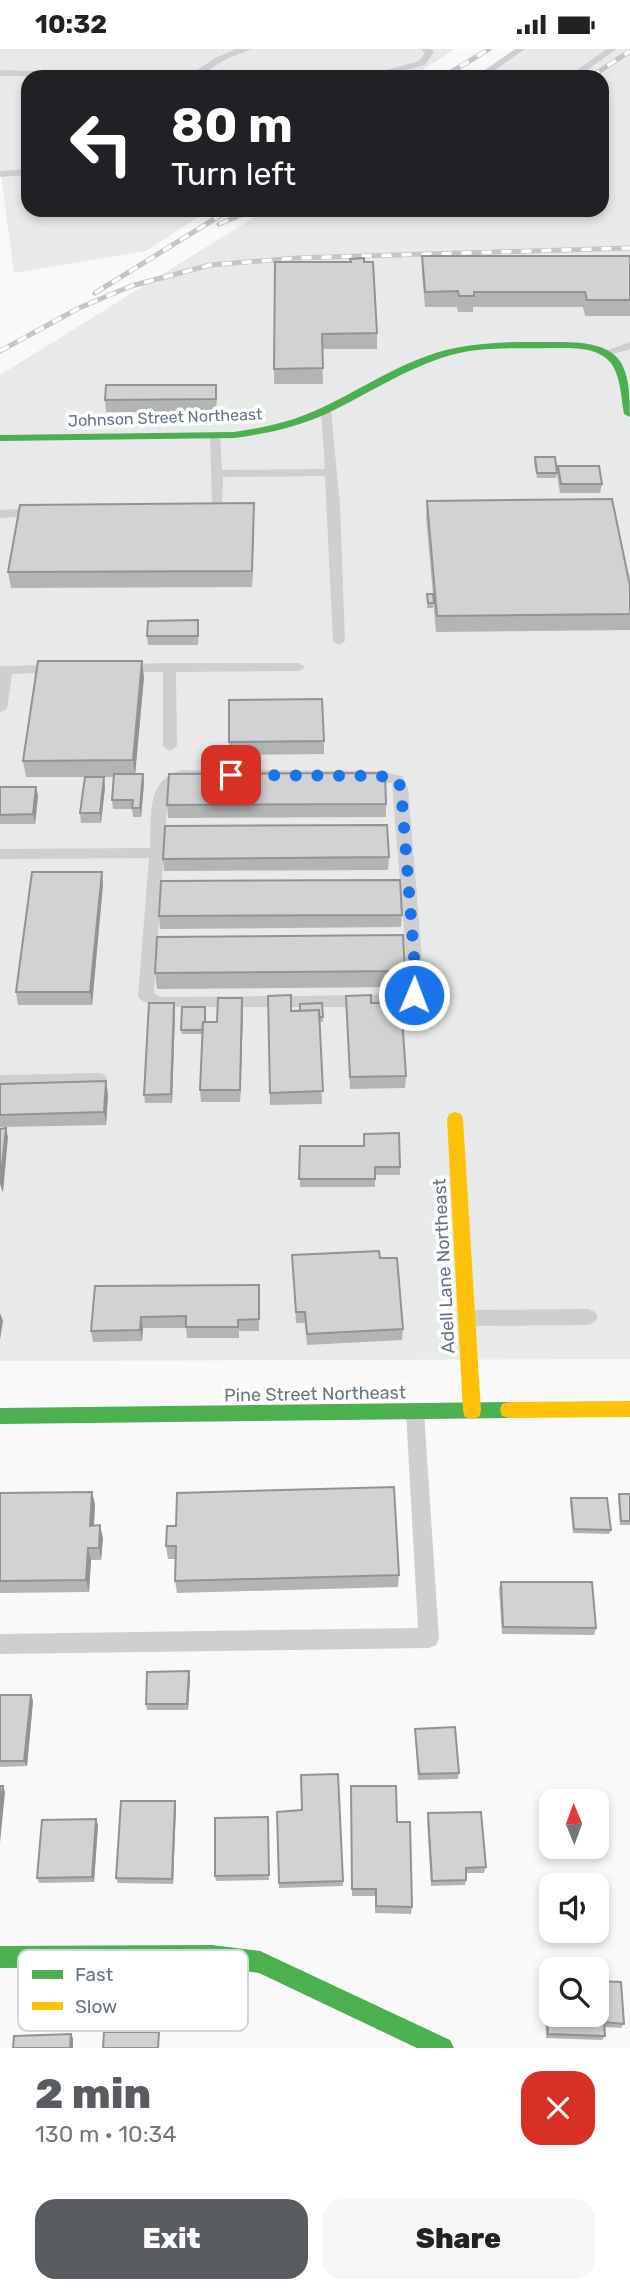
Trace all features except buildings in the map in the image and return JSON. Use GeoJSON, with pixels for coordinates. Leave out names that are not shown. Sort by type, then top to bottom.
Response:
{"type":"FeatureCollection","features":[{"type":"Feature","properties":{"kind":"street","name":"Johnson Street Northeast"},"geometry":{"type":"LineString","coordinates":[[0,438],[214,435],[271,431],[325,411],[428,359],[463,349],[566,345],[593,348],[606,353]]}},
{"type":"Feature","properties":{"kind":"street"},"geometry":{"type":"LineString","coordinates":[[606,353],[615,360],[630,414]]}},
{"type":"Feature","properties":{"kind":"street","name":"Adell Lane Northeast"},"geometry":{"type":"LineString","coordinates":[[455,1119],[472,1411]]}},
{"type":"Feature","properties":{"kind":"street","name":"Pine Street Northeast"},"geometry":{"type":"LineString","coordinates":[[0,1416],[630,1409]]}},
{"type":"Feature","properties":{"kind":"street"},"geometry":{"type":"LineString","coordinates":[[0,1957],[18,1957]]}},
{"type":"Feature","properties":{"kind":"street"},"geometry":{"type":"LineString","coordinates":[[248,1960],[260,1962],[442,2048]]}},
{"type":"Feature","properties":{"kind":"lane"},"geometry":{"type":"LineString","coordinates":[[203,70],[236,51],[248,49]]}},
{"type":"Feature","properties":{"kind":"lane"},"geometry":{"type":"LineString","coordinates":[[394,70],[422,63],[430,52],[425,49]]}},
{"type":"Feature","properties":{"kind":"lane"},"geometry":{"type":"LineString","coordinates":[[490,70],[521,49]]}},
{"type":"Feature","properties":{"kind":"lane"},"geometry":{"type":"LineString","coordinates":[[582,70],[613,49]]}},
{"type":"Feature","properties":{"kind":"lane"},"geometry":{"type":"LineString","coordinates":[[0,73],[21,74]]}},
{"type":"Feature","properties":{"kind":"lane"},"geometry":{"type":"LineString","coordinates":[[0,174],[21,172]]}},
{"type":"Feature","properties":{"kind":"lane"},"geometry":{"type":"LineString","coordinates":[[606,353],[630,345]]}},
{"type":"Feature","properties":{"kind":"lane"},"geometry":{"type":"LineString","coordinates":[[325,411],[331,472],[339,641]]}},
{"type":"Feature","properties":{"kind":"lane"},"geometry":{"type":"LineString","coordinates":[[190,507],[218,506],[214,435]]}},
{"type":"Feature","properties":{"kind":"lane"},"geometry":{"type":"LineString","coordinates":[[217,474],[331,472]]}},
{"type":"Feature","properties":{"kind":"lane"},"geometry":{"type":"LineString","coordinates":[[0,514],[54,512]]}},
{"type":"Feature","properties":{"kind":"lane"},"geometry":{"type":"LineString","coordinates":[[170,667],[170,746]]}},
{"type":"Feature","properties":{"kind":"lane"},"geometry":{"type":"LineString","coordinates":[[107,668],[299,667]]}},
{"type":"Feature","properties":{"kind":"lane"},"geometry":{"type":"LineString","coordinates":[[0,709],[3,670],[69,669]]}},
{"type":"Feature","properties":{"kind":"lane"},"geometry":{"type":"LineString","coordinates":[[181,775],[380,776],[397,779],[401,788],[397,826],[406,940],[416,982],[414,995],[405,1001],[159,1003],[146,996],[156,940],[160,883],[156,853],[165,828],[161,792],[167,782],[181,775]]}},
{"type":"Feature","properties":{"kind":"lane"},"geometry":{"type":"LineString","coordinates":[[0,854],[156,853]]}},
{"type":"Feature","properties":{"kind":"lane"},"geometry":{"type":"LineString","coordinates":[[0,1081],[99,1079]]}},
{"type":"Feature","properties":{"kind":"lane"},"geometry":{"type":"LineString","coordinates":[[467,1318],[589,1317]]}},
{"type":"Feature","properties":{"kind":"lane"},"geometry":{"type":"LineString","coordinates":[[0,1644],[429,1637],[415,1412]]}},
{"type":"Feature","properties":{"kind":"shaded area"},"geometry":{"type":"Polygon","coordinates":[[[0,49],[455,49],[423,70],[21,70],[21,217],[198,217],[146,251],[14,273],[0,167],[0,49]]]}},
{"type":"Feature","properties":{"kind":"shaded area"},"geometry":{"type":"Polygon","coordinates":[[[525,49],[630,49],[630,1359],[0,1361],[0,375],[255,217],[609,217],[609,70],[491,70],[525,49]]]}},
{"type":"Feature","properties":{"kind":"railway"},"geometry":{"type":"LineString","coordinates":[[454,70],[489,49]]}},
{"type":"Feature","properties":{"kind":"railway"},"geometry":{"type":"LineString","coordinates":[[602,70],[630,51]]}},
{"type":"Feature","properties":{"kind":"railway"},"geometry":{"type":"LineString","coordinates":[[95,293],[218,217]]}},
{"type":"Feature","properties":{"kind":"railway"},"geometry":{"type":"LineString","coordinates":[[219,224],[236,217]]}},
{"type":"Feature","properties":{"kind":"railway"},"geometry":{"type":"LineString","coordinates":[[0,351],[79,308],[131,286],[210,265],[297,258],[630,248]]}},
{"type":"Feature","properties":{"kind":"traffic: fast"},"geometry":{"type":"LineString","coordinates":[[0,438],[234,435],[256,432],[310,417],[429,358],[458,350],[496,346],[573,345],[599,350],[613,359],[621,371],[630,414]]}},
{"type":"Feature","properties":{"kind":"traffic: fast"},"geometry":{"type":"LineString","coordinates":[[0,1416],[509,1410]]}},
{"type":"Feature","properties":{"kind":"traffic: fast"},"geometry":{"type":"LineString","coordinates":[[0,1957],[18,1957]]}},
{"type":"Feature","properties":{"kind":"traffic: fast"},"geometry":{"type":"LineString","coordinates":[[248,1960],[260,1962],[442,2048]]}},
{"type":"Feature","properties":{"kind":"traffic: slow"},"geometry":{"type":"LineString","coordinates":[[455,1119],[472,1411]]}},
{"type":"Feature","properties":{"kind":"traffic: slow"},"geometry":{"type":"LineString","coordinates":[[509,1410],[630,1409]]}},
{"type":"Feature","properties":{"kind":"route"},"geometry":{"type":"LineString","coordinates":[[231,775],[380,776],[397,779],[401,788],[416,982],[414,995]]}}]}
